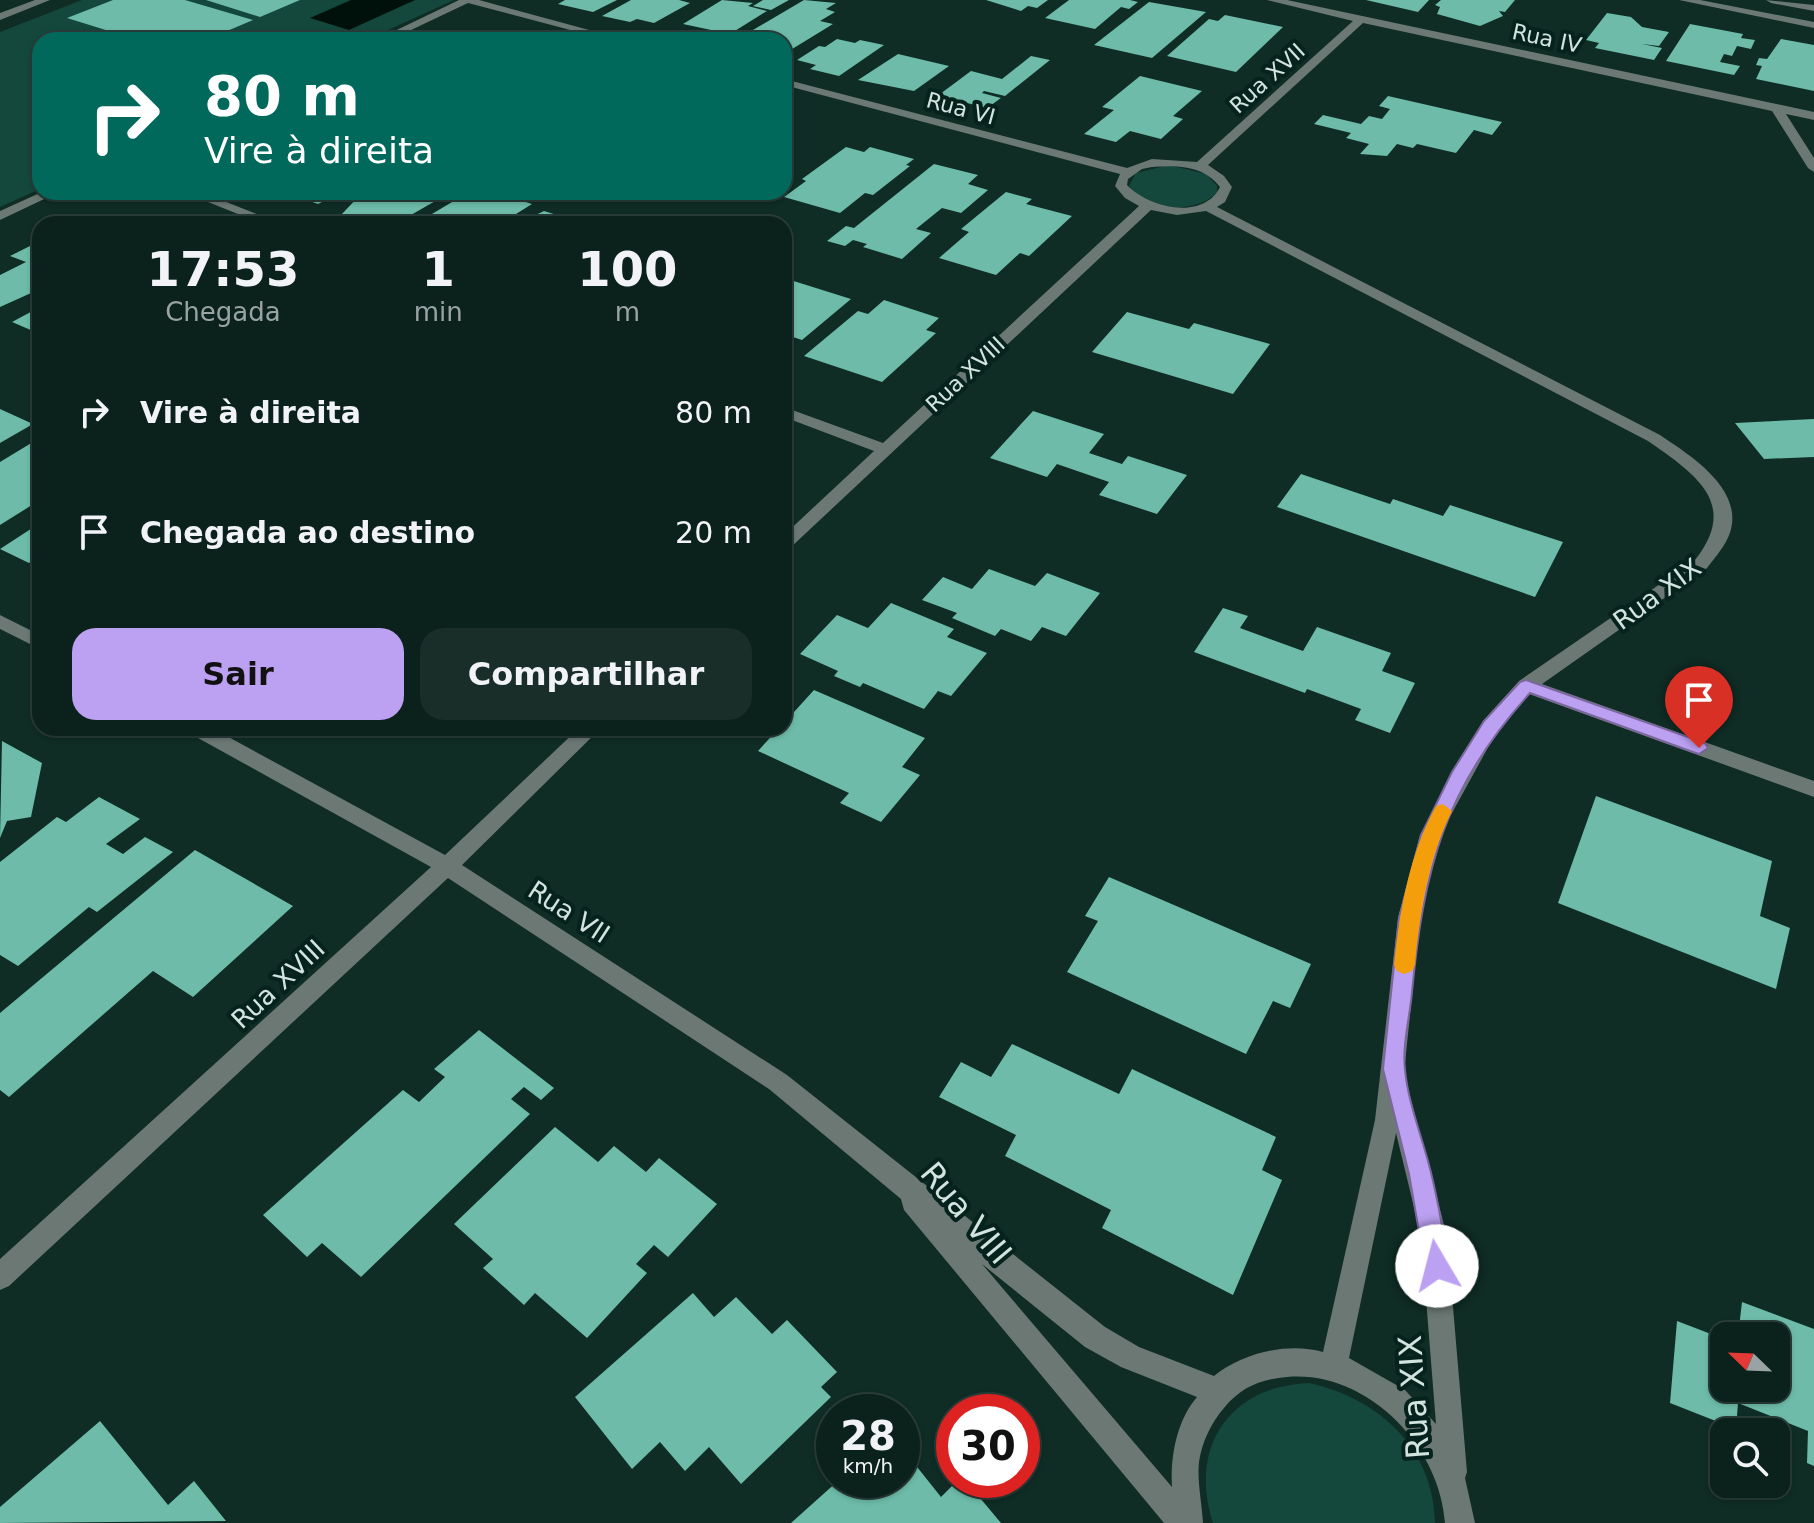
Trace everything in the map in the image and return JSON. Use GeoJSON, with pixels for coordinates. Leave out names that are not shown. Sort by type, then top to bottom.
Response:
{"type":"FeatureCollection","features":[{"type":"Feature","properties":{"kind":"street"},"geometry":{"type":"LineString","coordinates":[[3,14],[45,0]]}},
{"type":"Feature","properties":{"kind":"street"},"geometry":{"type":"LineString","coordinates":[[398,32],[467,0],[590,32]]}},
{"type":"Feature","properties":{"kind":"street","name":"Rua IV"},"geometry":{"type":"LineString","coordinates":[[1272,0],[1814,116]]}},
{"type":"Feature","properties":{"kind":"street"},"geometry":{"type":"LineString","coordinates":[[1684,0],[1814,25]]}},
{"type":"Feature","properties":{"kind":"street"},"geometry":{"type":"LineString","coordinates":[[1771,0],[1814,8]]}},
{"type":"Feature","properties":{"kind":"street","name":"Rua XVII"},"geometry":{"type":"LineString","coordinates":[[1199,167],[1361,19]]}},
{"type":"Feature","properties":{"kind":"street","name":"Rua VI"},"geometry":{"type":"LineString","coordinates":[[792,84],[1128,172]]}},
{"type":"Feature","properties":{"kind":"street"},"geometry":{"type":"LineString","coordinates":[[1776,107],[1814,168]]}},
{"type":"Feature","properties":{"kind":"street"},"geometry":{"type":"LineString","coordinates":[[1152,163],[1199,167],[1222,179],[1226,187],[1224,195],[1207,207],[1178,210],[1147,206],[1135,200],[1121,186],[1122,178],[1128,172],[1152,163]]}},
{"type":"Feature","properties":{"kind":"street"},"geometry":{"type":"LineString","coordinates":[[0,216],[35,200]]}},
{"type":"Feature","properties":{"kind":"street"},"geometry":{"type":"LineString","coordinates":[[210,200],[254,216]]}},
{"type":"Feature","properties":{"kind":"street","name":"Rua XVIII"},"geometry":{"type":"LineString","coordinates":[[792,536],[1147,206]]}},
{"type":"Feature","properties":{"kind":"street","name":"Rua XIX"},"geometry":{"type":"LineString","coordinates":[[1207,207],[1654,438],[1709,482],[1720,501],[1725,532],[1711,555],[1701,564],[1526,686],[1490,726],[1430,835],[1409,918],[1387,1120],[1334,1365]]}},
{"type":"Feature","properties":{"kind":"street"},"geometry":{"type":"LineString","coordinates":[[792,415],[883,449]]}},
{"type":"Feature","properties":{"kind":"street"},"geometry":{"type":"LineString","coordinates":[[0,621],[32,639]]}},
{"type":"Feature","properties":{"kind":"street"},"geometry":{"type":"LineString","coordinates":[[1526,686],[1814,789]]}},
{"type":"Feature","properties":{"kind":"street","name":"Rua VII"},"geometry":{"type":"LineString","coordinates":[[211,736],[447,866],[778,1082],[890,1175]]}},
{"type":"Feature","properties":{"kind":"street","name":"Rua XVIII"},"geometry":{"type":"LineString","coordinates":[[0,1277],[447,866],[583,736]]}},
{"type":"Feature","properties":{"kind":"street","name":"Rua XIX"},"geometry":{"type":"LineString","coordinates":[[1393,1069],[1434,1236],[1441,1296],[1453,1486]]}},
{"type":"Feature","properties":{"kind":"street","name":"Rua VIII"},"geometry":{"type":"LineString","coordinates":[[890,1175],[1095,1337],[1131,1357],[1217,1391]]}},
{"type":"Feature","properties":{"kind":"street","name":"Rua VIII"},"geometry":{"type":"LineString","coordinates":[[890,1175],[1185,1523]]}},
{"type":"Feature","properties":{"kind":"street"},"geometry":{"type":"LineString","coordinates":[[1185,1523],[1186,1446],[1203,1407],[1217,1391],[1251,1368],[1291,1360],[1334,1365],[1376,1384],[1402,1405],[1423,1428],[1441,1456],[1453,1486],[1460,1523]]}},
{"type":"Feature","properties":{"kind":"green space"},"geometry":{"type":"Polygon","coordinates":[[[82,0],[454,0],[384,32],[32,32],[32,193],[0,207],[0,32],[82,0]]]}},
{"type":"Feature","properties":{"kind":"green space"},"geometry":{"type":"Polygon","coordinates":[[[1169,165],[1206,174],[1217,186],[1217,192],[1198,204],[1172,207],[1146,201],[1129,186],[1136,173],[1169,165]]]}},
{"type":"Feature","properties":{"kind":"green space"},"geometry":{"type":"Polygon","coordinates":[[[1309,1383],[1358,1401],[1398,1430],[1425,1472],[1435,1523],[1213,1523],[1206,1469],[1222,1426],[1237,1409],[1257,1395],[1309,1383]]]}},
{"type":"Feature","properties":{"kind":"shaded area"},"geometry":{"type":"Polygon","coordinates":[[[351,0],[415,0],[349,30],[310,18],[351,0]]]}},
{"type":"Feature","properties":{"kind":"building"},"geometry":{"type":"Polygon","coordinates":[[[113,0],[185,0],[253,20],[225,32],[112,32],[67,18],[113,0]]]}},
{"type":"Feature","properties":{"kind":"building"},"geometry":{"type":"Polygon","coordinates":[[[206,0],[300,0],[260,17],[206,0]]]}},
{"type":"Feature","properties":{"kind":"building"},"geometry":{"type":"Polygon","coordinates":[[[565,0],[617,0],[593,12],[558,4],[565,0]]]}},
{"type":"Feature","properties":{"kind":"building"},"geometry":{"type":"Polygon","coordinates":[[[631,0],[679,0],[690,3],[654,23],[602,16],[631,0]]]}},
{"type":"Feature","properties":{"kind":"building"},"geometry":{"type":"Polygon","coordinates":[[[722,0],[753,3],[748,6],[767,11],[733,32],[683,24],[722,0]]]}},
{"type":"Feature","properties":{"kind":"building"},"geometry":{"type":"Polygon","coordinates":[[[763,0],[789,0],[771,10],[753,6],[763,0]]]}},
{"type":"Feature","properties":{"kind":"building"},"geometry":{"type":"Polygon","coordinates":[[[804,0],[836,3],[826,9],[835,12],[820,21],[833,24],[792,49],[792,32],[750,32],[804,0]]]}},
{"type":"Feature","properties":{"kind":"building"},"geometry":{"type":"Polygon","coordinates":[[[986,0],[1048,0],[1037,8],[1028,6],[1021,11],[986,0]]]}},
{"type":"Feature","properties":{"kind":"building"},"geometry":{"type":"Polygon","coordinates":[[[1069,0],[1138,2],[1129,9],[1121,7],[1095,29],[1045,18],[1069,0]]]}},
{"type":"Feature","properties":{"kind":"building"},"geometry":{"type":"Polygon","coordinates":[[[1366,0],[1429,0],[1418,12],[1366,0]]]}},
{"type":"Feature","properties":{"kind":"building"},"geometry":{"type":"Polygon","coordinates":[[[1441,0],[1515,0],[1505,12],[1499,11],[1503,16],[1480,26],[1437,14],[1440,7],[1435,5],[1441,0]]]}},
{"type":"Feature","properties":{"kind":"building"},"geometry":{"type":"Polygon","coordinates":[[[1149,2],[1206,12],[1152,58],[1094,45],[1149,2]]]}},
{"type":"Feature","properties":{"kind":"building"},"geometry":{"type":"Polygon","coordinates":[[[1607,13],[1631,17],[1642,27],[1669,32],[1659,46],[1642,44],[1662,48],[1654,60],[1595,48],[1599,43],[1586,40],[1607,13]]]}},
{"type":"Feature","properties":{"kind":"building"},"geometry":{"type":"Polygon","coordinates":[[[1225,15],[1283,27],[1236,72],[1167,56],[1209,19],[1218,21],[1225,15]]]}},
{"type":"Feature","properties":{"kind":"building"},"geometry":{"type":"Polygon","coordinates":[[[1690,24],[1743,34],[1741,38],[1755,40],[1751,49],[1737,46],[1732,56],[1724,54],[1720,62],[1740,66],[1734,75],[1666,61],[1690,24]]]}},
{"type":"Feature","properties":{"kind":"building"},"geometry":{"type":"Polygon","coordinates":[[[837,39],[884,45],[839,76],[810,69],[816,65],[797,60],[837,39]]]}},
{"type":"Feature","properties":{"kind":"building"},"geometry":{"type":"Polygon","coordinates":[[[1781,39],[1814,45],[1814,91],[1756,79],[1762,66],[1756,65],[1759,58],[1767,59],[1781,39]]]}},
{"type":"Feature","properties":{"kind":"building"},"geometry":{"type":"Polygon","coordinates":[[[898,54],[949,66],[914,91],[858,80],[898,54]]]}},
{"type":"Feature","properties":{"kind":"building"},"geometry":{"type":"Polygon","coordinates":[[[1031,56],[1050,60],[1005,96],[984,91],[982,93],[1001,98],[987,108],[967,103],[962,107],[932,100],[971,71],[1002,79],[1031,56]]]}},
{"type":"Feature","properties":{"kind":"building"},"geometry":{"type":"Polygon","coordinates":[[[1140,76],[1202,91],[1173,116],[1183,119],[1161,139],[1130,131],[1116,142],[1084,134],[1114,110],[1102,107],[1140,76]]]}},
{"type":"Feature","properties":{"kind":"building"},"geometry":{"type":"Polygon","coordinates":[[[1388,96],[1502,122],[1492,135],[1474,130],[1456,153],[1417,144],[1413,148],[1397,144],[1387,156],[1360,154],[1369,144],[1346,138],[1351,133],[1314,124],[1323,115],[1361,124],[1369,116],[1382,119],[1390,109],[1379,106],[1388,96]]]}},
{"type":"Feature","properties":{"kind":"building"},"geometry":{"type":"Polygon","coordinates":[[[846,147],[864,152],[870,147],[914,159],[906,165],[910,166],[873,195],[865,193],[840,213],[792,199],[792,191],[806,181],[802,179],[846,147]]]}},
{"type":"Feature","properties":{"kind":"building"},"geometry":{"type":"Polygon","coordinates":[[[934,164],[978,175],[968,184],[988,190],[961,213],[942,208],[916,229],[931,233],[902,259],[863,247],[867,244],[853,240],[845,246],[827,241],[846,226],[854,228],[934,164]]]}},
{"type":"Feature","properties":{"kind":"building"},"geometry":{"type":"Polygon","coordinates":[[[1006,192],[1032,199],[1026,204],[1072,216],[1029,256],[1020,253],[996,275],[939,258],[969,232],[961,229],[1006,192]]]}},
{"type":"Feature","properties":{"kind":"building"},"geometry":{"type":"Polygon","coordinates":[[[355,200],[437,200],[409,216],[341,215],[355,200]]]}},
{"type":"Feature","properties":{"kind":"building"},"geometry":{"type":"Polygon","coordinates":[[[456,200],[519,200],[532,204],[513,216],[428,216],[456,200]]]}},
{"type":"Feature","properties":{"kind":"building"},"geometry":{"type":"Polygon","coordinates":[[[544,211],[560,216],[534,216],[544,211]]]}},
{"type":"Feature","properties":{"kind":"building"},"geometry":{"type":"Polygon","coordinates":[[[32,245],[32,293],[0,307],[0,275],[26,262],[10,256],[32,245]]]}},
{"type":"Feature","properties":{"kind":"building"},"geometry":{"type":"Polygon","coordinates":[[[792,281],[851,299],[802,340],[792,337],[792,281]]]}},
{"type":"Feature","properties":{"kind":"building"},"geometry":{"type":"Polygon","coordinates":[[[884,300],[939,318],[926,330],[936,333],[882,382],[804,356],[858,311],[868,314],[884,300]]]}},
{"type":"Feature","properties":{"kind":"building"},"geometry":{"type":"Polygon","coordinates":[[[32,311],[32,331],[12,322],[32,311]]]}},
{"type":"Feature","properties":{"kind":"building"},"geometry":{"type":"Polygon","coordinates":[[[1127,312],[1189,329],[1194,323],[1270,344],[1233,394],[1092,352],[1127,312]]]}},
{"type":"Feature","properties":{"kind":"building"},"geometry":{"type":"Polygon","coordinates":[[[0,409],[32,424],[32,425],[0,443],[0,409]]]}},
{"type":"Feature","properties":{"kind":"building"},"geometry":{"type":"Polygon","coordinates":[[[1033,411],[1104,434],[1089,453],[1122,464],[1128,456],[1187,475],[1157,514],[1099,495],[1109,482],[1057,464],[1047,477],[990,458],[1033,411]]]}},
{"type":"Feature","properties":{"kind":"building"},"geometry":{"type":"Polygon","coordinates":[[[1814,419],[1814,457],[1764,459],[1735,423],[1814,419]]]}},
{"type":"Feature","properties":{"kind":"building"},"geometry":{"type":"Polygon","coordinates":[[[32,443],[32,505],[0,525],[0,462],[32,443]]]}},
{"type":"Feature","properties":{"kind":"building"},"geometry":{"type":"Polygon","coordinates":[[[1301,474],[1390,504],[1393,499],[1443,516],[1450,505],[1563,542],[1535,597],[1277,507],[1301,474]]]}},
{"type":"Feature","properties":{"kind":"building"},"geometry":{"type":"Polygon","coordinates":[[[32,528],[32,561],[29,563],[0,549],[32,528]]]}},
{"type":"Feature","properties":{"kind":"building"},"geometry":{"type":"Polygon","coordinates":[[[989,569],[1035,586],[1047,573],[1100,593],[1066,636],[1042,627],[1031,641],[1001,629],[995,636],[952,618],[957,613],[922,600],[943,577],[972,589],[989,569]]]}},
{"type":"Feature","properties":{"kind":"building"},"geometry":{"type":"Polygon","coordinates":[[[891,603],[954,629],[947,637],[987,653],[951,696],[938,691],[924,709],[863,683],[860,687],[834,676],[838,671],[800,654],[837,615],[868,628],[891,603]]]}},
{"type":"Feature","properties":{"kind":"building"},"geometry":{"type":"Polygon","coordinates":[[[1223,608],[1248,616],[1240,628],[1303,651],[1317,627],[1391,653],[1382,671],[1415,683],[1390,733],[1355,720],[1361,709],[1307,689],[1305,693],[1194,652],[1223,608]]]}},
{"type":"Feature","properties":{"kind":"building"},"geometry":{"type":"Polygon","coordinates":[[[814,690],[925,738],[902,767],[920,775],[881,822],[840,803],[849,793],[758,751],[772,736],[792,736],[792,714],[814,690]]]}},
{"type":"Feature","properties":{"kind":"building"},"geometry":{"type":"Polygon","coordinates":[[[2,741],[42,763],[31,817],[7,821],[0,838],[2,741]]]}},
{"type":"Feature","properties":{"kind":"building"},"geometry":{"type":"Polygon","coordinates":[[[1596,796],[1772,861],[1760,916],[1790,928],[1776,989],[1558,903],[1596,796]]]}},
{"type":"Feature","properties":{"kind":"building"},"geometry":{"type":"Polygon","coordinates":[[[99,797],[140,819],[106,844],[123,854],[145,837],[173,852],[97,912],[89,907],[18,966],[0,955],[0,862],[57,817],[66,822],[99,797]]]}},
{"type":"Feature","properties":{"kind":"building"},"geometry":{"type":"Polygon","coordinates":[[[195,850],[293,906],[193,997],[153,971],[9,1097],[0,1090],[0,1013],[195,850]]]}},
{"type":"Feature","properties":{"kind":"building"},"geometry":{"type":"Polygon","coordinates":[[[1109,877],[1311,964],[1290,1008],[1273,1001],[1246,1054],[1067,972],[1098,921],[1085,916],[1109,877]]]}},
{"type":"Feature","properties":{"kind":"building"},"geometry":{"type":"Polygon","coordinates":[[[479,1030],[554,1088],[541,1100],[524,1087],[511,1099],[530,1114],[361,1277],[322,1243],[307,1257],[263,1215],[403,1090],[419,1102],[445,1077],[434,1069],[479,1030]]]}},
{"type":"Feature","properties":{"kind":"building"},"geometry":{"type":"Polygon","coordinates":[[[1012,1044],[1119,1094],[1132,1069],[1276,1137],[1262,1170],[1282,1180],[1233,1295],[1102,1228],[1111,1210],[1005,1156],[1016,1135],[939,1097],[961,1062],[991,1077],[1012,1044]]]}},
{"type":"Feature","properties":{"kind":"building"},"geometry":{"type":"Polygon","coordinates":[[[555,1127],[598,1162],[614,1146],[646,1172],[659,1158],[717,1204],[668,1257],[654,1245],[636,1264],[647,1273],[587,1338],[535,1293],[524,1305],[483,1268],[493,1259],[454,1224],[555,1127]]]}},
{"type":"Feature","properties":{"kind":"building"},"geometry":{"type":"Polygon","coordinates":[[[693,1293],[714,1317],[736,1297],[772,1334],[787,1320],[837,1372],[821,1387],[828,1394],[816,1394],[816,1412],[741,1484],[709,1447],[685,1471],[660,1442],[632,1469],[575,1397],[693,1293]]]}},
{"type":"Feature","properties":{"kind":"building"},"geometry":{"type":"Polygon","coordinates":[[[1742,1302],[1814,1329],[1814,1466],[1807,1463],[1808,1431],[1790,1424],[1790,1418],[1776,1418],[1738,1403],[1737,1418],[1710,1419],[1670,1403],[1677,1321],[1710,1334],[1710,1402],[1790,1402],[1790,1322],[1740,1322],[1742,1302]]]}},
{"type":"Feature","properties":{"kind":"building"},"geometry":{"type":"Polygon","coordinates":[[[100,1421],[168,1505],[194,1481],[226,1521],[0,1523],[0,1507],[100,1421]]]}},
{"type":"Feature","properties":{"kind":"building"},"geometry":{"type":"Polygon","coordinates":[[[920,1471],[936,1491],[936,1498],[980,1498],[1001,1523],[791,1523],[819,1498],[920,1498],[920,1471]]]}},
{"type":"Feature","properties":{"kind":"slow traffic"},"geometry":{"type":"LineString","coordinates":[[1404,965],[1409,918],[1419,873],[1430,835],[1443,811]]}},
{"type":"Feature","properties":{"kind":"route"},"geometry":{"type":"LineString","coordinates":[[1437,1266],[1434,1236],[1393,1069],[1409,918],[1430,835],[1490,726],[1526,686],[1699,748]]}}]}
